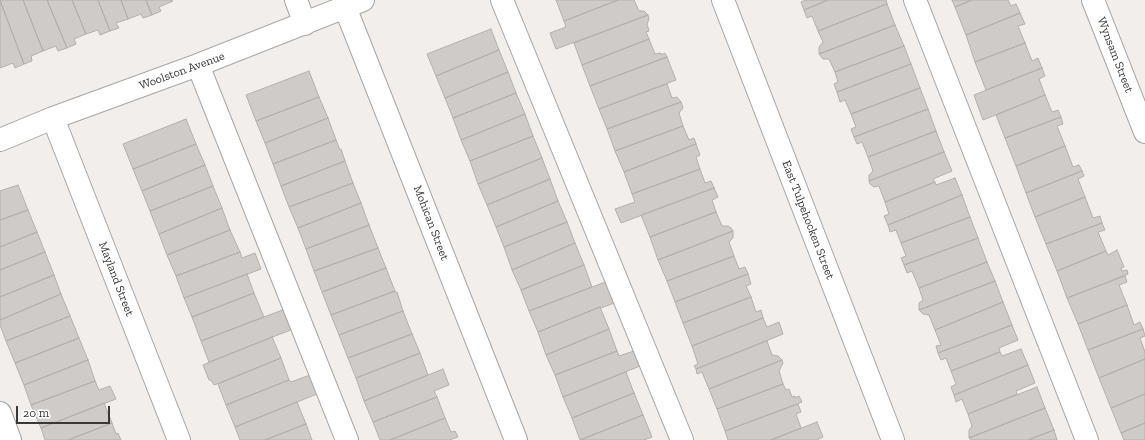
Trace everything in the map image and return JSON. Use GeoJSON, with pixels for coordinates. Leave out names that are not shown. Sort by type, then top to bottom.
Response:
{"type":"FeatureCollection","features":[{"type":"Feature","properties":{"kind":"street"},"geometry":{"type":"LineString","coordinates":[[296,0],[305,24]]}},
{"type":"Feature","properties":{"kind":"street"},"geometry":{"type":"LineString","coordinates":[[502,0],[682,440]]}},
{"type":"Feature","properties":{"kind":"street","name":"East Tulpehocken Street"},"geometry":{"type":"LineString","coordinates":[[723,0],[893,440]]}},
{"type":"Feature","properties":{"kind":"street"},"geometry":{"type":"LineString","coordinates":[[916,0],[1087,440]]}},
{"type":"Feature","properties":{"kind":"street","name":"Wynsam Street"},"geometry":{"type":"LineString","coordinates":[[1094,0],[1145,132]]}},
{"type":"Feature","properties":{"kind":"street","name":"Woolston Avenue"},"geometry":{"type":"LineString","coordinates":[[0,140],[53,118],[305,24],[354,3]]}},
{"type":"Feature","properties":{"kind":"street","name":"Mohican Street"},"geometry":{"type":"LineString","coordinates":[[354,3],[516,440]]}},
{"type":"Feature","properties":{"kind":"street"},"geometry":{"type":"LineString","coordinates":[[198,65],[347,440]]}},
{"type":"Feature","properties":{"kind":"street","name":"Mayland Street"},"geometry":{"type":"LineString","coordinates":[[53,118],[179,440]]}},
{"type":"Feature","properties":{"kind":"street"},"geometry":{"type":"LineString","coordinates":[[0,413],[10,440]]}},
{"type":"Feature","properties":{"kind":"building"},"geometry":{"type":"Polygon","coordinates":[[[0,0],[23,0],[43,51],[31,56],[32,61],[24,64],[0,0]]]}},
{"type":"Feature","properties":{"kind":"building"},"geometry":{"type":"Polygon","coordinates":[[[23,0],[47,0],[67,48],[58,51],[56,46],[43,51],[23,0]]]}},
{"type":"Feature","properties":{"kind":"building"},"geometry":{"type":"Polygon","coordinates":[[[47,0],[72,0],[86,34],[74,39],[76,44],[67,48],[47,0]]]}},
{"type":"Feature","properties":{"kind":"building"},"geometry":{"type":"Polygon","coordinates":[[[72,0],[98,0],[110,31],[100,35],[98,30],[86,34],[72,0]]]}},
{"type":"Feature","properties":{"kind":"building"},"geometry":{"type":"Polygon","coordinates":[[[98,0],[121,0],[128,19],[116,23],[119,28],[110,31],[98,0]]]}},
{"type":"Feature","properties":{"kind":"building"},"geometry":{"type":"Polygon","coordinates":[[[121,0],[146,0],[152,15],[143,18],[141,14],[128,19],[121,0]]]}},
{"type":"Feature","properties":{"kind":"building"},"geometry":{"type":"Polygon","coordinates":[[[146,0],[173,1],[159,7],[161,11],[152,15],[146,0]]]}},
{"type":"Feature","properties":{"kind":"building"},"geometry":{"type":"Polygon","coordinates":[[[556,0],[618,0],[564,21],[556,0]]]}},
{"type":"Feature","properties":{"kind":"building"},"geometry":{"type":"Polygon","coordinates":[[[618,0],[634,0],[639,11],[644,11],[648,15],[556,49],[550,33],[566,27],[564,21],[618,0]]]}},
{"type":"Feature","properties":{"kind":"building"},"geometry":{"type":"Polygon","coordinates":[[[806,0],[828,0],[804,10],[801,2],[806,0]]]}},
{"type":"Feature","properties":{"kind":"building"},"geometry":{"type":"Polygon","coordinates":[[[828,0],[886,0],[887,4],[818,31],[812,16],[807,18],[804,10],[828,0]]]}},
{"type":"Feature","properties":{"kind":"building"},"geometry":{"type":"Polygon","coordinates":[[[952,0],[972,0],[955,7],[952,0]]]}},
{"type":"Feature","properties":{"kind":"building"},"geometry":{"type":"Polygon","coordinates":[[[972,0],[1008,0],[1011,6],[1016,4],[1020,13],[966,35],[955,7],[972,0]]]}},
{"type":"Feature","properties":{"kind":"building"},"geometry":{"type":"Polygon","coordinates":[[[0,1],[24,64],[15,68],[13,63],[0,68],[0,1]]]}},
{"type":"Feature","properties":{"kind":"building"},"geometry":{"type":"Polygon","coordinates":[[[887,4],[895,25],[819,54],[819,47],[823,42],[818,31],[887,4]]]}},
{"type":"Feature","properties":{"kind":"building"},"geometry":{"type":"Polygon","coordinates":[[[1020,13],[1025,24],[1018,26],[1025,43],[975,62],[966,35],[1020,13]]]}},
{"type":"Feature","properties":{"kind":"building"},"geometry":{"type":"Polygon","coordinates":[[[648,15],[649,19],[647,24],[649,31],[646,32],[649,39],[582,65],[574,43],[648,15]]]}},
{"type":"Feature","properties":{"kind":"building"},"geometry":{"type":"Polygon","coordinates":[[[895,25],[904,46],[835,72],[829,59],[823,59],[819,54],[895,25]]]}},
{"type":"Feature","properties":{"kind":"building"},"geometry":{"type":"Polygon","coordinates":[[[491,29],[499,50],[436,76],[427,54],[491,29]]]}},
{"type":"Feature","properties":{"kind":"building"},"geometry":{"type":"Polygon","coordinates":[[[649,39],[655,54],[661,53],[661,55],[665,53],[667,57],[590,86],[582,65],[649,39]]]}},
{"type":"Feature","properties":{"kind":"building"},"geometry":{"type":"Polygon","coordinates":[[[1025,43],[1032,61],[1038,58],[1042,68],[986,90],[975,62],[1025,43]]]}},
{"type":"Feature","properties":{"kind":"building"},"geometry":{"type":"Polygon","coordinates":[[[904,46],[911,64],[837,92],[834,84],[838,82],[835,72],[904,46]]]}},
{"type":"Feature","properties":{"kind":"building"},"geometry":{"type":"Polygon","coordinates":[[[499,50],[508,72],[445,98],[436,76],[499,50]]]}},
{"type":"Feature","properties":{"kind":"building"},"geometry":{"type":"Polygon","coordinates":[[[667,57],[676,80],[599,109],[590,86],[667,57]]]}},
{"type":"Feature","properties":{"kind":"building"},"geometry":{"type":"Polygon","coordinates":[[[911,64],[920,88],[851,114],[845,100],[840,102],[837,92],[911,64]]]}},
{"type":"Feature","properties":{"kind":"building"},"geometry":{"type":"Polygon","coordinates":[[[1042,68],[1045,76],[1039,79],[1045,95],[983,120],[974,95],[1042,68]]]}},
{"type":"Feature","properties":{"kind":"building"},"geometry":{"type":"Polygon","coordinates":[[[309,71],[319,97],[256,121],[246,95],[309,71]]]}},
{"type":"Feature","properties":{"kind":"building"},"geometry":{"type":"Polygon","coordinates":[[[508,72],[516,93],[453,118],[445,98],[508,72]]]}},
{"type":"Feature","properties":{"kind":"building"},"geometry":{"type":"Polygon","coordinates":[[[667,84],[672,98],[677,97],[681,102],[607,129],[599,109],[667,84]]]}},
{"type":"Feature","properties":{"kind":"building"},"geometry":{"type":"Polygon","coordinates":[[[920,88],[928,109],[854,137],[851,129],[856,127],[851,114],[920,88]]]}},
{"type":"Feature","properties":{"kind":"building"},"geometry":{"type":"Polygon","coordinates":[[[516,93],[525,114],[461,140],[453,118],[516,93]]]}},
{"type":"Feature","properties":{"kind":"building"},"geometry":{"type":"Polygon","coordinates":[[[1045,95],[1052,112],[1058,110],[1061,117],[1005,138],[996,115],[1045,95]]]}},
{"type":"Feature","properties":{"kind":"building"},"geometry":{"type":"Polygon","coordinates":[[[319,97],[328,118],[265,143],[256,121],[319,97]]]}},
{"type":"Feature","properties":{"kind":"building"},"geometry":{"type":"Polygon","coordinates":[[[681,102],[683,108],[679,113],[683,126],[615,151],[607,129],[681,102]]]}},
{"type":"Feature","properties":{"kind":"building"},"geometry":{"type":"Polygon","coordinates":[[[928,109],[936,131],[868,157],[862,142],[857,144],[854,137],[928,109]]]}},
{"type":"Feature","properties":{"kind":"building"},"geometry":{"type":"Polygon","coordinates":[[[525,114],[533,136],[470,161],[461,140],[525,114]]]}},
{"type":"Feature","properties":{"kind":"building"},"geometry":{"type":"Polygon","coordinates":[[[1061,117],[1063,124],[1057,126],[1065,146],[1016,166],[1005,138],[1061,117]]]}},
{"type":"Feature","properties":{"kind":"building"},"geometry":{"type":"Polygon","coordinates":[[[328,118],[336,140],[273,164],[265,143],[328,118]]]}},
{"type":"Feature","properties":{"kind":"building"},"geometry":{"type":"Polygon","coordinates":[[[186,119],[196,144],[133,169],[123,144],[186,119]]]}},
{"type":"Feature","properties":{"kind":"building"},"geometry":{"type":"Polygon","coordinates":[[[683,126],[689,140],[694,138],[696,144],[624,172],[615,151],[683,126]]]}},
{"type":"Feature","properties":{"kind":"building"},"geometry":{"type":"Polygon","coordinates":[[[936,131],[944,152],[869,181],[869,175],[873,171],[868,157],[936,131]]]}},
{"type":"Feature","properties":{"kind":"building"},"geometry":{"type":"Polygon","coordinates":[[[533,136],[542,158],[478,184],[470,161],[533,136]]]}},
{"type":"Feature","properties":{"kind":"building"},"geometry":{"type":"Polygon","coordinates":[[[336,140],[345,161],[281,186],[273,164],[336,140]]]}},
{"type":"Feature","properties":{"kind":"building"},"geometry":{"type":"Polygon","coordinates":[[[196,144],[205,165],[142,191],[133,169],[196,144]]]}},
{"type":"Feature","properties":{"kind":"building"},"geometry":{"type":"Polygon","coordinates":[[[696,144],[700,155],[696,157],[700,169],[632,194],[624,172],[696,144]]]}},
{"type":"Feature","properties":{"kind":"building"},"geometry":{"type":"Polygon","coordinates":[[[1065,146],[1073,167],[1079,165],[1082,171],[1026,193],[1016,166],[1065,146]]]}},
{"type":"Feature","properties":{"kind":"building"},"geometry":{"type":"Polygon","coordinates":[[[944,152],[952,171],[933,179],[935,182],[885,202],[879,186],[874,187],[870,184],[869,181],[944,152]]]}},
{"type":"Feature","properties":{"kind":"building"},"geometry":{"type":"Polygon","coordinates":[[[542,158],[550,179],[487,205],[478,184],[542,158]]]}},
{"type":"Feature","properties":{"kind":"building"},"geometry":{"type":"Polygon","coordinates":[[[345,161],[353,183],[289,207],[281,186],[345,161]]]}},
{"type":"Feature","properties":{"kind":"building"},"geometry":{"type":"Polygon","coordinates":[[[205,165],[213,186],[150,211],[142,191],[205,165]]]}},
{"type":"Feature","properties":{"kind":"building"},"geometry":{"type":"Polygon","coordinates":[[[700,169],[705,183],[711,181],[714,188],[621,223],[615,209],[635,202],[632,194],[700,169]]]}},
{"type":"Feature","properties":{"kind":"building"},"geometry":{"type":"Polygon","coordinates":[[[1082,171],[1084,176],[1078,179],[1085,197],[1035,217],[1026,193],[1082,171]]]}},
{"type":"Feature","properties":{"kind":"building"},"geometry":{"type":"Polygon","coordinates":[[[955,178],[962,195],[888,225],[884,216],[889,214],[885,202],[935,182],[936,185],[955,178]]]}},
{"type":"Feature","properties":{"kind":"building"},"geometry":{"type":"Polygon","coordinates":[[[550,179],[558,201],[496,227],[487,205],[550,179]]]}},
{"type":"Feature","properties":{"kind":"building"},"geometry":{"type":"Polygon","coordinates":[[[353,183],[361,203],[298,228],[289,207],[353,183]]]}},
{"type":"Feature","properties":{"kind":"building"},"geometry":{"type":"Polygon","coordinates":[[[18,185],[28,210],[0,220],[0,191],[18,185]]]}},
{"type":"Feature","properties":{"kind":"building"},"geometry":{"type":"Polygon","coordinates":[[[213,186],[222,208],[159,234],[150,211],[213,186]]]}},
{"type":"Feature","properties":{"kind":"building"},"geometry":{"type":"Polygon","coordinates":[[[714,188],[718,197],[712,200],[716,212],[650,237],[641,215],[714,188]]]}},
{"type":"Feature","properties":{"kind":"building"},"geometry":{"type":"Polygon","coordinates":[[[962,195],[970,217],[901,243],[896,230],[890,232],[888,225],[962,195]]]}},
{"type":"Feature","properties":{"kind":"building"},"geometry":{"type":"Polygon","coordinates":[[[1085,197],[1093,218],[1100,216],[1102,223],[1046,244],[1035,217],[1085,197]]]}},
{"type":"Feature","properties":{"kind":"building"},"geometry":{"type":"Polygon","coordinates":[[[558,201],[567,222],[504,247],[496,227],[558,201]]]}},
{"type":"Feature","properties":{"kind":"building"},"geometry":{"type":"Polygon","coordinates":[[[361,203],[369,225],[306,249],[298,228],[361,203]]]}},
{"type":"Feature","properties":{"kind":"building"},"geometry":{"type":"Polygon","coordinates":[[[222,208],[230,230],[167,255],[159,234],[222,208]]]}},
{"type":"Feature","properties":{"kind":"building"},"geometry":{"type":"Polygon","coordinates":[[[28,210],[37,232],[0,247],[0,220],[28,210]]]}},
{"type":"Feature","properties":{"kind":"building"},"geometry":{"type":"Polygon","coordinates":[[[716,212],[722,226],[728,226],[733,231],[658,260],[650,237],[716,212]]]}},
{"type":"Feature","properties":{"kind":"building"},"geometry":{"type":"Polygon","coordinates":[[[970,217],[978,238],[904,265],[901,258],[906,256],[901,243],[970,217]]]}},
{"type":"Feature","properties":{"kind":"building"},"geometry":{"type":"Polygon","coordinates":[[[567,222],[575,243],[512,270],[504,247],[567,222]]]}},
{"type":"Feature","properties":{"kind":"building"},"geometry":{"type":"Polygon","coordinates":[[[1102,223],[1105,230],[1098,232],[1106,251],[1057,271],[1046,244],[1102,223]]]}},
{"type":"Feature","properties":{"kind":"building"},"geometry":{"type":"Polygon","coordinates":[[[369,225],[378,248],[314,271],[306,249],[369,225]]]}},
{"type":"Feature","properties":{"kind":"building"},"geometry":{"type":"Polygon","coordinates":[[[230,230],[240,252],[176,276],[167,255],[230,230]]]}},
{"type":"Feature","properties":{"kind":"building"},"geometry":{"type":"Polygon","coordinates":[[[733,231],[733,238],[729,242],[734,256],[667,281],[658,260],[733,231]]]}},
{"type":"Feature","properties":{"kind":"building"},"geometry":{"type":"Polygon","coordinates":[[[37,232],[45,252],[0,270],[0,247],[37,232]]]}},
{"type":"Feature","properties":{"kind":"building"},"geometry":{"type":"Polygon","coordinates":[[[978,238],[987,262],[919,288],[912,271],[907,273],[904,265],[978,238]]]}},
{"type":"Feature","properties":{"kind":"building"},"geometry":{"type":"Polygon","coordinates":[[[575,243],[584,265],[521,290],[512,270],[575,243]]]}},
{"type":"Feature","properties":{"kind":"building"},"geometry":{"type":"Polygon","coordinates":[[[378,248],[386,268],[322,292],[314,271],[378,248]]]}},
{"type":"Feature","properties":{"kind":"building"},"geometry":{"type":"Polygon","coordinates":[[[1117,250],[1124,267],[1121,268],[1122,271],[1127,270],[1128,274],[1067,298],[1057,271],[1106,251],[1108,255],[1117,250]]]}},
{"type":"Feature","properties":{"kind":"building"},"geometry":{"type":"Polygon","coordinates":[[[45,252],[54,275],[0,297],[0,270],[45,252]]]}},
{"type":"Feature","properties":{"kind":"building"},"geometry":{"type":"Polygon","coordinates":[[[240,252],[242,258],[255,253],[261,269],[184,298],[176,276],[240,252]]]}},
{"type":"Feature","properties":{"kind":"building"},"geometry":{"type":"Polygon","coordinates":[[[734,256],[739,269],[745,267],[748,274],[675,302],[667,281],[734,256]]]}},
{"type":"Feature","properties":{"kind":"building"},"geometry":{"type":"Polygon","coordinates":[[[987,262],[995,281],[919,310],[919,303],[923,300],[919,288],[987,262]]]}},
{"type":"Feature","properties":{"kind":"building"},"geometry":{"type":"Polygon","coordinates":[[[584,265],[592,287],[529,311],[521,290],[584,265]]]}},
{"type":"Feature","properties":{"kind":"building"},"geometry":{"type":"Polygon","coordinates":[[[386,268],[395,291],[331,315],[322,292],[386,268]]]}},
{"type":"Feature","properties":{"kind":"building"},"geometry":{"type":"Polygon","coordinates":[[[247,274],[254,293],[192,317],[184,298],[247,274]]]}},
{"type":"Feature","properties":{"kind":"building"},"geometry":{"type":"Polygon","coordinates":[[[748,274],[751,284],[746,286],[751,297],[683,323],[675,302],[748,274]]]}},
{"type":"Feature","properties":{"kind":"building"},"geometry":{"type":"Polygon","coordinates":[[[54,275],[61,294],[0,320],[0,297],[54,275]]]}},
{"type":"Feature","properties":{"kind":"building"},"geometry":{"type":"Polygon","coordinates":[[[1125,276],[1127,282],[1119,285],[1127,305],[1078,324],[1067,298],[1125,276]]]}},
{"type":"Feature","properties":{"kind":"building"},"geometry":{"type":"Polygon","coordinates":[[[608,281],[617,302],[601,308],[600,307],[538,332],[529,311],[608,281]]]}},
{"type":"Feature","properties":{"kind":"building"},"geometry":{"type":"Polygon","coordinates":[[[995,281],[1003,302],[935,330],[929,315],[923,314],[919,310],[995,281]]]}},
{"type":"Feature","properties":{"kind":"building"},"geometry":{"type":"Polygon","coordinates":[[[395,291],[396,293],[397,292],[403,311],[339,335],[331,315],[395,291]]]}},
{"type":"Feature","properties":{"kind":"building"},"geometry":{"type":"Polygon","coordinates":[[[254,293],[264,317],[201,341],[192,317],[254,293]]]}},
{"type":"Feature","properties":{"kind":"building"},"geometry":{"type":"Polygon","coordinates":[[[61,294],[70,316],[6,341],[0,325],[0,320],[61,294]]]}},
{"type":"Feature","properties":{"kind":"building"},"geometry":{"type":"Polygon","coordinates":[[[751,297],[756,312],[761,310],[763,318],[692,346],[683,323],[751,297]]]}},
{"type":"Feature","properties":{"kind":"building"},"geometry":{"type":"Polygon","coordinates":[[[1003,302],[1012,325],[938,353],[936,346],[941,345],[935,330],[1003,302]]]}},
{"type":"Feature","properties":{"kind":"building"},"geometry":{"type":"Polygon","coordinates":[[[1127,305],[1134,325],[1140,322],[1143,329],[1088,350],[1078,324],[1127,305]]]}},
{"type":"Feature","properties":{"kind":"building"},"geometry":{"type":"Polygon","coordinates":[[[600,307],[609,329],[546,355],[538,332],[600,307]]]}},
{"type":"Feature","properties":{"kind":"building"},"geometry":{"type":"Polygon","coordinates":[[[285,309],[293,329],[209,362],[201,341],[285,309]]]}},
{"type":"Feature","properties":{"kind":"building"},"geometry":{"type":"Polygon","coordinates":[[[403,311],[412,334],[348,358],[339,335],[403,311]]]}},
{"type":"Feature","properties":{"kind":"building"},"geometry":{"type":"Polygon","coordinates":[[[70,316],[79,338],[15,363],[6,341],[70,316]]]}},
{"type":"Feature","properties":{"kind":"building"},"geometry":{"type":"Polygon","coordinates":[[[763,318],[767,327],[779,322],[783,334],[696,369],[694,366],[698,364],[692,346],[763,318]]]}},
{"type":"Feature","properties":{"kind":"building"},"geometry":{"type":"Polygon","coordinates":[[[1012,325],[1018,340],[999,348],[1000,352],[951,371],[946,358],[941,360],[938,353],[1012,325]]]}},
{"type":"Feature","properties":{"kind":"building"},"geometry":{"type":"Polygon","coordinates":[[[609,329],[617,351],[555,375],[546,355],[609,329]]]}},
{"type":"Feature","properties":{"kind":"building"},"geometry":{"type":"Polygon","coordinates":[[[1143,329],[1145,336],[1140,338],[1145,352],[1145,359],[1099,378],[1088,350],[1143,329]]]}},
{"type":"Feature","properties":{"kind":"building"},"geometry":{"type":"Polygon","coordinates":[[[412,334],[420,353],[356,378],[348,358],[412,334]]]}},
{"type":"Feature","properties":{"kind":"building"},"geometry":{"type":"Polygon","coordinates":[[[272,337],[281,358],[214,385],[211,380],[209,380],[203,365],[272,337]]]}},
{"type":"Feature","properties":{"kind":"building"},"geometry":{"type":"Polygon","coordinates":[[[79,338],[88,360],[24,385],[15,363],[79,338]]]}},
{"type":"Feature","properties":{"kind":"building"},"geometry":{"type":"Polygon","coordinates":[[[767,341],[772,355],[778,356],[782,360],[709,389],[702,372],[697,374],[696,369],[767,341]]]}},
{"type":"Feature","properties":{"kind":"building"},"geometry":{"type":"Polygon","coordinates":[[[1021,349],[1028,365],[954,395],[951,387],[956,384],[951,371],[1000,352],[1002,356],[1021,349]]]}},
{"type":"Feature","properties":{"kind":"building"},"geometry":{"type":"Polygon","coordinates":[[[617,351],[619,356],[634,351],[640,366],[563,397],[555,375],[617,351]]]}},
{"type":"Feature","properties":{"kind":"building"},"geometry":{"type":"Polygon","coordinates":[[[420,353],[428,375],[364,401],[356,378],[420,353]]]}},
{"type":"Feature","properties":{"kind":"building"},"geometry":{"type":"Polygon","coordinates":[[[281,358],[289,380],[226,405],[218,384],[281,358]]]}},
{"type":"Feature","properties":{"kind":"building"},"geometry":{"type":"Polygon","coordinates":[[[1145,359],[1145,394],[1111,408],[1099,378],[1145,359]]]}},
{"type":"Feature","properties":{"kind":"building"},"geometry":{"type":"Polygon","coordinates":[[[88,360],[95,381],[31,405],[24,385],[88,360]]]}},
{"type":"Feature","properties":{"kind":"building"},"geometry":{"type":"Polygon","coordinates":[[[782,360],[783,363],[779,371],[783,384],[717,409],[709,389],[782,360]]]}},
{"type":"Feature","properties":{"kind":"building"},"geometry":{"type":"Polygon","coordinates":[[[1028,365],[1035,383],[1016,391],[1017,394],[968,414],[962,399],[956,402],[954,395],[1028,365]]]}},
{"type":"Feature","properties":{"kind":"building"},"geometry":{"type":"Polygon","coordinates":[[[443,369],[449,385],[434,391],[437,397],[373,422],[364,401],[443,369]]]}},
{"type":"Feature","properties":{"kind":"building"},"geometry":{"type":"Polygon","coordinates":[[[626,372],[634,393],[572,418],[563,397],[626,372]]]}},
{"type":"Feature","properties":{"kind":"building"},"geometry":{"type":"Polygon","coordinates":[[[310,375],[317,394],[235,427],[226,405],[289,380],[291,382],[310,375]]]}},
{"type":"Feature","properties":{"kind":"building"},"geometry":{"type":"Polygon","coordinates":[[[95,381],[99,390],[110,386],[116,399],[41,428],[31,405],[95,381]]]}},
{"type":"Feature","properties":{"kind":"building"},"geometry":{"type":"Polygon","coordinates":[[[783,384],[786,390],[789,389],[792,397],[795,396],[795,398],[799,396],[802,402],[725,431],[717,409],[783,384]]]}},
{"type":"Feature","properties":{"kind":"building"},"geometry":{"type":"Polygon","coordinates":[[[1037,387],[1045,408],[969,438],[969,430],[972,426],[968,414],[1037,387]]]}},
{"type":"Feature","properties":{"kind":"building"},"geometry":{"type":"Polygon","coordinates":[[[634,393],[643,415],[580,440],[572,418],[634,393]]]}},
{"type":"Feature","properties":{"kind":"building"},"geometry":{"type":"Polygon","coordinates":[[[1145,394],[1145,423],[1121,433],[1111,408],[1145,394]]]}},
{"type":"Feature","properties":{"kind":"building"},"geometry":{"type":"Polygon","coordinates":[[[437,397],[445,418],[390,440],[380,440],[373,422],[437,397]]]}},
{"type":"Feature","properties":{"kind":"building"},"geometry":{"type":"Polygon","coordinates":[[[297,402],[306,424],[265,440],[240,440],[235,427],[297,402]]]}},
{"type":"Feature","properties":{"kind":"building"},"geometry":{"type":"Polygon","coordinates":[[[104,403],[112,423],[68,440],[45,440],[41,428],[104,403]]]}},
{"type":"Feature","properties":{"kind":"building"},"geometry":{"type":"Polygon","coordinates":[[[798,404],[801,412],[796,414],[801,428],[771,440],[728,440],[725,431],[798,404]]]}},
{"type":"Feature","properties":{"kind":"building"},"geometry":{"type":"Polygon","coordinates":[[[1045,408],[1054,430],[1028,440],[971,440],[969,438],[1045,408]]]}},
{"type":"Feature","properties":{"kind":"building"},"geometry":{"type":"Polygon","coordinates":[[[643,415],[652,437],[644,440],[580,440],[643,415]]]}},
{"type":"Feature","properties":{"kind":"building"},"geometry":{"type":"Polygon","coordinates":[[[445,418],[451,432],[455,431],[458,437],[449,440],[390,440],[445,418]]]}},
{"type":"Feature","properties":{"kind":"building"},"geometry":{"type":"Polygon","coordinates":[[[817,422],[823,437],[817,440],[771,440],[817,422]]]}},
{"type":"Feature","properties":{"kind":"building"},"geometry":{"type":"Polygon","coordinates":[[[112,423],[116,434],[118,433],[121,440],[68,440],[112,423]]]}},
{"type":"Feature","properties":{"kind":"building"},"geometry":{"type":"Polygon","coordinates":[[[1145,423],[1145,440],[1124,440],[1121,433],[1145,423]]]}},
{"type":"Feature","properties":{"kind":"building"},"geometry":{"type":"Polygon","coordinates":[[[306,424],[312,440],[265,440],[306,424]]]}},
{"type":"Feature","properties":{"kind":"building"},"geometry":{"type":"Polygon","coordinates":[[[1054,430],[1057,440],[1028,440],[1054,430]]]}}]}
